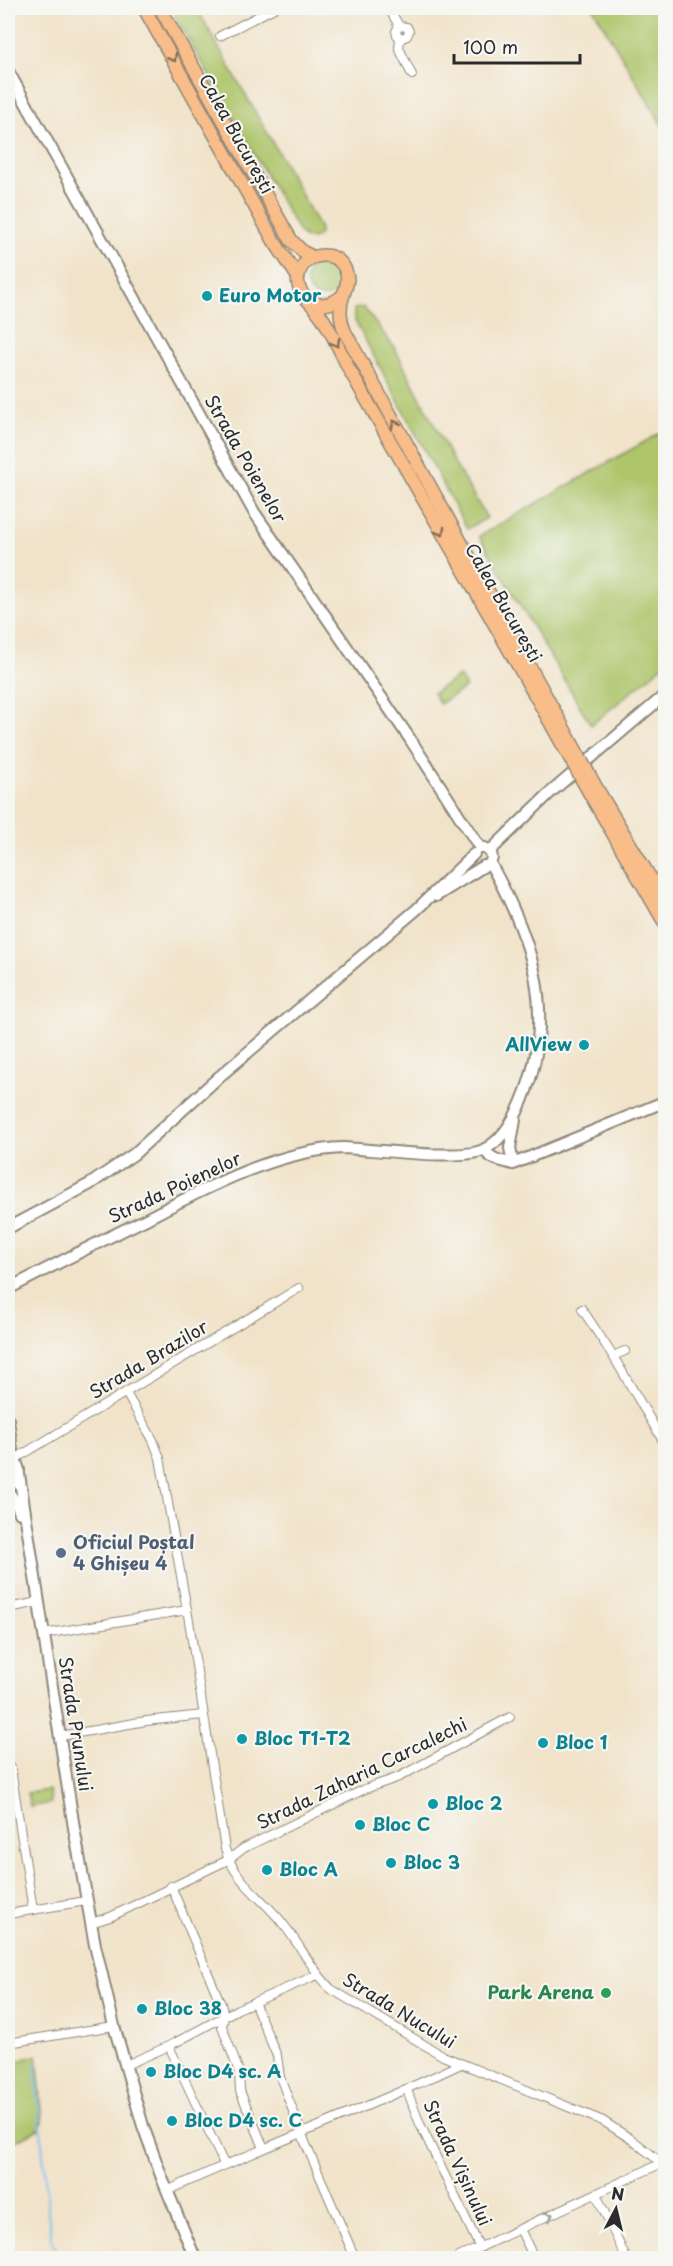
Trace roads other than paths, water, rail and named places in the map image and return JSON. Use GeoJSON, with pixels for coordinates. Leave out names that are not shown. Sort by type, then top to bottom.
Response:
{"type":"FeatureCollection","features":[{"type":"Feature","properties":{"kind":"main road","name":"Calea București"},"geometry":{"type":"LineString","coordinates":[[144,8],[279,249],[298,277],[300,290],[323,319],[349,369],[548,709]]}},
{"type":"Feature","properties":{"kind":"main road","name":"Calea București"},"geometry":{"type":"LineString","coordinates":[[160,8],[291,240],[303,252],[313,257],[326,255],[343,265],[348,279],[343,295],[341,317],[345,332],[666,925]]}},
{"type":"Feature","properties":{"kind":"main road"},"geometry":{"type":"LineString","coordinates":[[298,277],[303,265],[313,257]]}},
{"type":"Feature","properties":{"kind":"main road"},"geometry":{"type":"LineString","coordinates":[[308,300],[322,305],[330,304],[343,295]]}},
{"type":"Feature","properties":{"kind":"main road","name":"Calea București"},"geometry":{"type":"LineString","coordinates":[[593,790],[666,904]]}},
{"type":"Feature","properties":{"kind":"street"},"geometry":{"type":"LineString","coordinates":[[220,36],[274,8]]}},
{"type":"Feature","properties":{"kind":"street"},"geometry":{"type":"LineString","coordinates":[[389,8],[399,27],[396,33],[400,38],[399,48],[412,75]]}},
{"type":"Feature","properties":{"kind":"street","name":"Strada Poienelor"},"geometry":{"type":"LineString","coordinates":[[8,71],[254,512],[410,739],[481,851],[492,855],[487,864]]}},
{"type":"Feature","properties":{"kind":"street"},"geometry":{"type":"LineString","coordinates":[[8,1228],[90,1184],[134,1154],[220,1076],[666,694]]}},
{"type":"Feature","properties":{"kind":"street","name":"Strada Poienelor"},"geometry":{"type":"LineString","coordinates":[[481,851],[476,863],[487,864]]}},
{"type":"Feature","properties":{"kind":"street"},"geometry":{"type":"LineString","coordinates":[[416,910],[487,864]]}},
{"type":"Feature","properties":{"kind":"street","name":"Strada Poienelor"},"geometry":{"type":"LineString","coordinates":[[8,1289],[199,1191],[293,1155],[334,1148],[455,1155],[484,1150],[501,1135],[516,1115],[534,1068],[540,1012],[538,985],[532,958],[517,916],[487,864]]}},
{"type":"Feature","properties":{"kind":"street"},"geometry":{"type":"LineString","coordinates":[[484,1150],[498,1161],[513,1164],[666,1101]]}},
{"type":"Feature","properties":{"kind":"street"},"geometry":{"type":"LineString","coordinates":[[513,1164],[510,1148],[516,1115]]}},
{"type":"Feature","properties":{"kind":"street","name":"Strada Brazilor"},"geometry":{"type":"LineString","coordinates":[[12,1457],[126,1393],[299,1288]]}},
{"type":"Feature","properties":{"kind":"street"},"geometry":{"type":"LineString","coordinates":[[582,1309],[613,1356],[666,1446]]}},
{"type":"Feature","properties":{"kind":"street"},"geometry":{"type":"LineString","coordinates":[[613,1356],[624,1351]]}},
{"type":"Feature","properties":{"kind":"street","name":"Strada Nucului"},"geometry":{"type":"LineString","coordinates":[[126,1393],[153,1440],[160,1458],[228,1860],[241,1880],[253,1895],[286,1926],[317,1975],[331,1989],[461,2064],[568,2105],[603,2121],[664,2165]]}},
{"type":"Feature","properties":{"kind":"street"},"geometry":{"type":"LineString","coordinates":[[8,1419],[12,1457]]}},
{"type":"Feature","properties":{"kind":"street","name":"Strada Prunului"},"geometry":{"type":"LineString","coordinates":[[12,1457],[19,1466],[27,1530],[86,1901],[114,2026],[143,2126],[195,2259]]}},
{"type":"Feature","properties":{"kind":"street"},"geometry":{"type":"LineString","coordinates":[[8,1486],[15,1482],[19,1474]]}},
{"type":"Feature","properties":{"kind":"street","name":"Strada Prunului"},"geometry":{"type":"LineString","coordinates":[[8,1491],[15,1501],[27,1530]]}},
{"type":"Feature","properties":{"kind":"street"},"geometry":{"type":"LineString","coordinates":[[8,1608],[39,1602]]}},
{"type":"Feature","properties":{"kind":"street"},"geometry":{"type":"LineString","coordinates":[[44,1634],[187,1610]]}},
{"type":"Feature","properties":{"kind":"street"},"geometry":{"type":"LineString","coordinates":[[61,1736],[146,1721],[203,1715]]}},
{"type":"Feature","properties":{"kind":"street","name":"Strada Zaharia Carcalechi"},"geometry":{"type":"LineString","coordinates":[[228,1860],[244,1848],[365,1789],[399,1777],[510,1717]]}},
{"type":"Feature","properties":{"kind":"street"},"geometry":{"type":"LineString","coordinates":[[8,1766],[11,1770],[33,1910]]}},
{"type":"Feature","properties":{"kind":"street"},"geometry":{"type":"LineString","coordinates":[[91,1923],[110,1917],[228,1860]]}},
{"type":"Feature","properties":{"kind":"street"},"geometry":{"type":"LineString","coordinates":[[171,1886],[221,2004],[224,2017],[222,2026],[239,2072],[240,2091],[264,2148]]}},
{"type":"Feature","properties":{"kind":"street"},"geometry":{"type":"LineString","coordinates":[[8,1914],[86,1901]]}},
{"type":"Feature","properties":{"kind":"street"},"geometry":{"type":"LineString","coordinates":[[126,2065],[169,2046],[254,2002],[317,1975]]}},
{"type":"Feature","properties":{"kind":"street"},"geometry":{"type":"LineString","coordinates":[[254,2002],[277,2056],[280,2077],[302,2133],[355,2259]]}},
{"type":"Feature","properties":{"kind":"street"},"geometry":{"type":"LineString","coordinates":[[8,2043],[114,2026]]}},
{"type":"Feature","properties":{"kind":"street"},"geometry":{"type":"LineString","coordinates":[[169,2046],[224,2164]]}},
{"type":"Feature","properties":{"kind":"street","name":"Strada Vișinului"},"geometry":{"type":"LineString","coordinates":[[167,2191],[224,2164],[407,2090],[461,2064]]}},
{"type":"Feature","properties":{"kind":"street","name":"Strada Vișinului"},"geometry":{"type":"LineString","coordinates":[[407,2090],[420,2124],[480,2248]]}},
{"type":"Feature","properties":{"kind":"street"},"geometry":{"type":"LineString","coordinates":[[458,2259],[596,2194],[664,2165]]}},
{"type":"Feature","properties":{"kind":"street"},"geometry":{"type":"LineString","coordinates":[[596,2194],[626,2259]]}},
{"type":"Feature","properties":{"kind":"street"},"geometry":{"type":"LineString","coordinates":[[520,2229],[534,2259]]}},
{"type":"Feature","properties":{"kind":"waterway"},"geometry":{"type":"LineString","coordinates":[[35,2064],[49,2222],[51,2237],[59,2258]]}},
{"type":"Feature","properties":{"kind":"place","name":"Euro Motor"},"geometry":{"type":"Point","coordinates":[207,296]}},
{"type":"Feature","properties":{"kind":"place","name":"AllView"},"geometry":{"type":"Point","coordinates":[584,1045]}},
{"type":"Feature","properties":{"kind":"place","name":"Oficiul Poștal 4 Ghișeu 4"},"geometry":{"type":"Point","coordinates":[61,1553]}},
{"type":"Feature","properties":{"kind":"place","name":"Bloc T1-T2"},"geometry":{"type":"Point","coordinates":[242,1739]}},
{"type":"Feature","properties":{"kind":"place","name":"Bloc 1"},"geometry":{"type":"Point","coordinates":[543,1743]}},
{"type":"Feature","properties":{"kind":"place","name":"Bloc 2"},"geometry":{"type":"Point","coordinates":[433,1804]}},
{"type":"Feature","properties":{"kind":"place","name":"Bloc C"},"geometry":{"type":"Point","coordinates":[360,1825]}},
{"type":"Feature","properties":{"kind":"place","name":"Bloc 3"},"geometry":{"type":"Point","coordinates":[391,1863]}},
{"type":"Feature","properties":{"kind":"place","name":"Bloc A"},"geometry":{"type":"Point","coordinates":[267,1870]}},
{"type":"Feature","properties":{"kind":"place","name":"Park Arena"},"geometry":{"type":"Point","coordinates":[606,1993]}},
{"type":"Feature","properties":{"kind":"place","name":"Bloc 38"},"geometry":{"type":"Point","coordinates":[142,2009]}},
{"type":"Feature","properties":{"kind":"place","name":"Bloc D4 sc. A"},"geometry":{"type":"Point","coordinates":[151,2072]}},
{"type":"Feature","properties":{"kind":"place","name":"Bloc D4 sc. C"},"geometry":{"type":"Point","coordinates":[172,2121]}}]}
